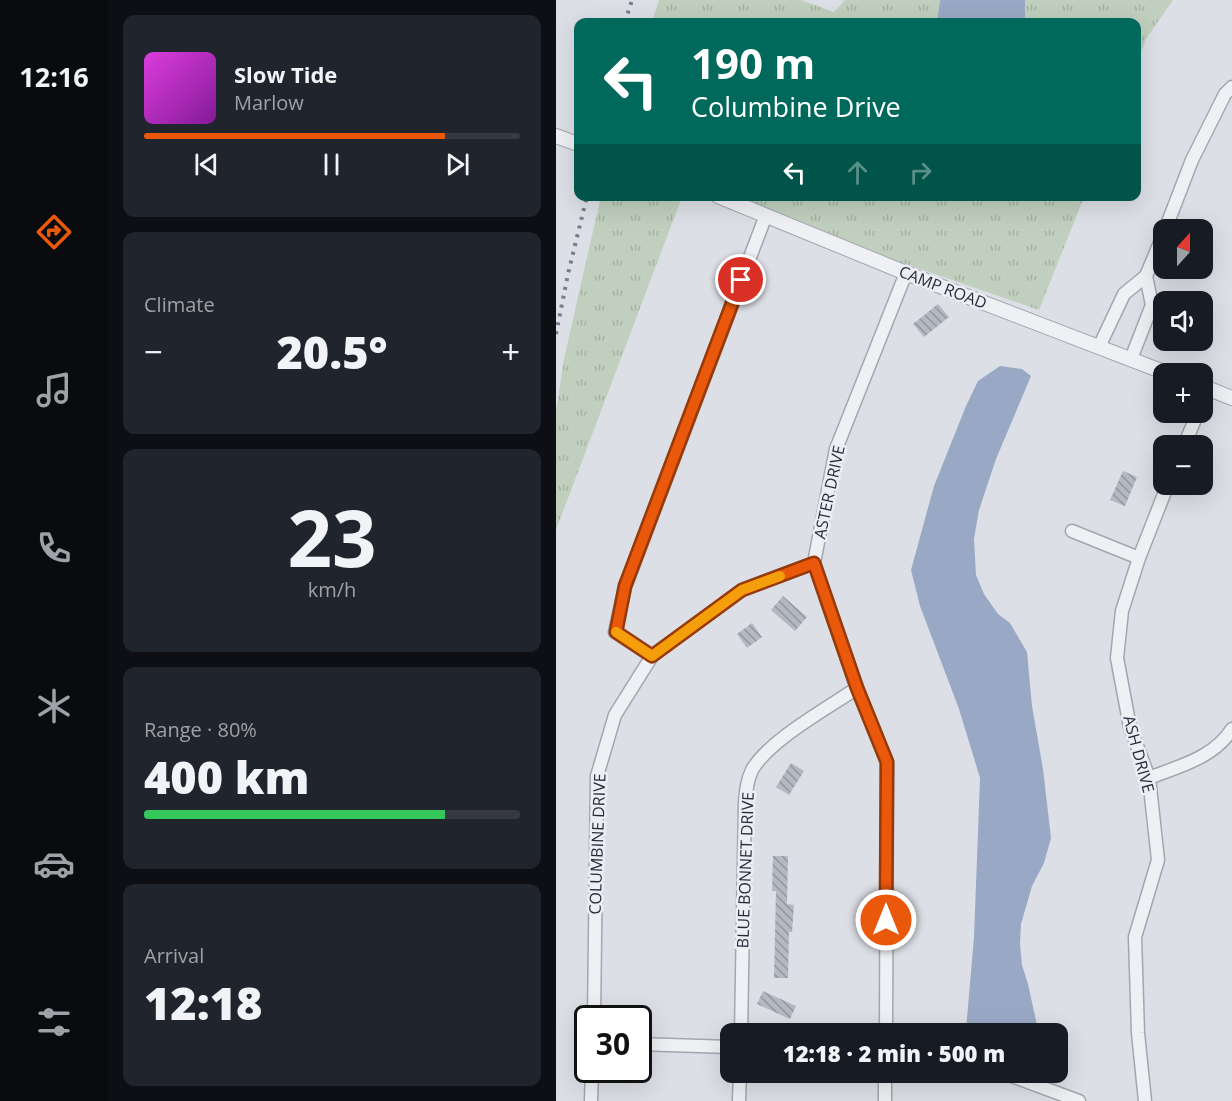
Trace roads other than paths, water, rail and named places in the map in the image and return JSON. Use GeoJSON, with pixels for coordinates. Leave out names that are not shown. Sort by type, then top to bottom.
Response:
{"type":"FeatureCollection","features":[{"type":"Feature","properties":{"kind":"street"},"geometry":{"type":"LineString","coordinates":[[1169,219],[1192,160],[1225,94],[1231,87]]}},
{"type":"Feature","properties":{"kind":"street"},"geometry":{"type":"LineString","coordinates":[[556,136],[574,143]]}},
{"type":"Feature","properties":{"kind":"street","name":"CAMP ROAD"},"geometry":{"type":"LineString","coordinates":[[731,201],[906,273],[1153,368]]}},
{"type":"Feature","properties":{"kind":"street"},"geometry":{"type":"LineString","coordinates":[[652,656],[616,632],[625,586],[766,214]]}},
{"type":"Feature","properties":{"kind":"street"},"geometry":{"type":"LineString","coordinates":[[1099,347],[1124,294],[1146,276],[1153,258]]}},
{"type":"Feature","properties":{"kind":"street","name":"ASTER DRIVE"},"geometry":{"type":"LineString","coordinates":[[886,1023],[887,762],[857,688],[814,563],[836,449],[906,273]]}},
{"type":"Feature","properties":{"kind":"street"},"geometry":{"type":"LineString","coordinates":[[1131,359],[1152,305],[1146,276]]}},
{"type":"Feature","properties":{"kind":"street"},"geometry":{"type":"LineString","coordinates":[[1213,394],[1231,398]]}},
{"type":"Feature","properties":{"kind":"street","name":"ASH DRIVE"},"geometry":{"type":"LineString","coordinates":[[1145,1101],[1138,1034],[1135,937],[1158,860],[1149,778],[1130,727],[1117,658],[1122,610],[1138,558],[1164,495]]}},
{"type":"Feature","properties":{"kind":"street"},"geometry":{"type":"LineString","coordinates":[[1072,531],[1138,558]]}},
{"type":"Feature","properties":{"kind":"street","name":"COLUMBINE DRIVE"},"geometry":{"type":"LineString","coordinates":[[594,1005],[597,776],[615,715],[652,656],[742,590],[814,563]]}},
{"type":"Feature","properties":{"kind":"street","name":"BLUE BONNET DRIVE"},"geometry":{"type":"LineString","coordinates":[[741,1023],[747,783],[753,769],[776,744],[857,688]]}},
{"type":"Feature","properties":{"kind":"street"},"geometry":{"type":"LineString","coordinates":[[1149,778],[1210,752],[1220,744],[1231,729]]}},
{"type":"Feature","properties":{"kind":"street"},"geometry":{"type":"LineString","coordinates":[[652,1044],[720,1047]]}},
{"type":"Feature","properties":{"kind":"street"},"geometry":{"type":"LineString","coordinates":[[591,1101],[592,1083]]}},
{"type":"Feature","properties":{"kind":"street"},"geometry":{"type":"LineString","coordinates":[[739,1101],[740,1083]]}},
{"type":"Feature","properties":{"kind":"street"},"geometry":{"type":"LineString","coordinates":[[885,1083],[885,1101]]}},
{"type":"Feature","properties":{"kind":"street"},"geometry":{"type":"LineString","coordinates":[[1031,1083],[1079,1101]]}},
{"type":"Feature","properties":{"kind":"water"},"geometry":{"type":"Polygon","coordinates":[[[940,0],[1025,0],[1025,18],[938,18],[940,0]]]}},
{"type":"Feature","properties":{"kind":"water"},"geometry":{"type":"Polygon","coordinates":[[[1000,366],[1022,369],[1031,376],[996,459],[979,510],[974,539],[976,575],[984,594],[998,614],[1010,623],[1027,652],[1032,706],[1043,769],[1051,838],[1044,863],[1032,886],[1021,924],[1020,944],[1022,965],[1036,1023],[967,1023],[974,937],[980,778],[959,709],[920,606],[911,570],[934,486],[978,381],[1000,366]]]}},
{"type":"Feature","properties":{"kind":"railway"},"geometry":{"type":"LineString","coordinates":[[626,18],[632,0]]}},
{"type":"Feature","properties":{"kind":"railway"},"geometry":{"type":"LineString","coordinates":[[556,334],[586,201]]}}]}
